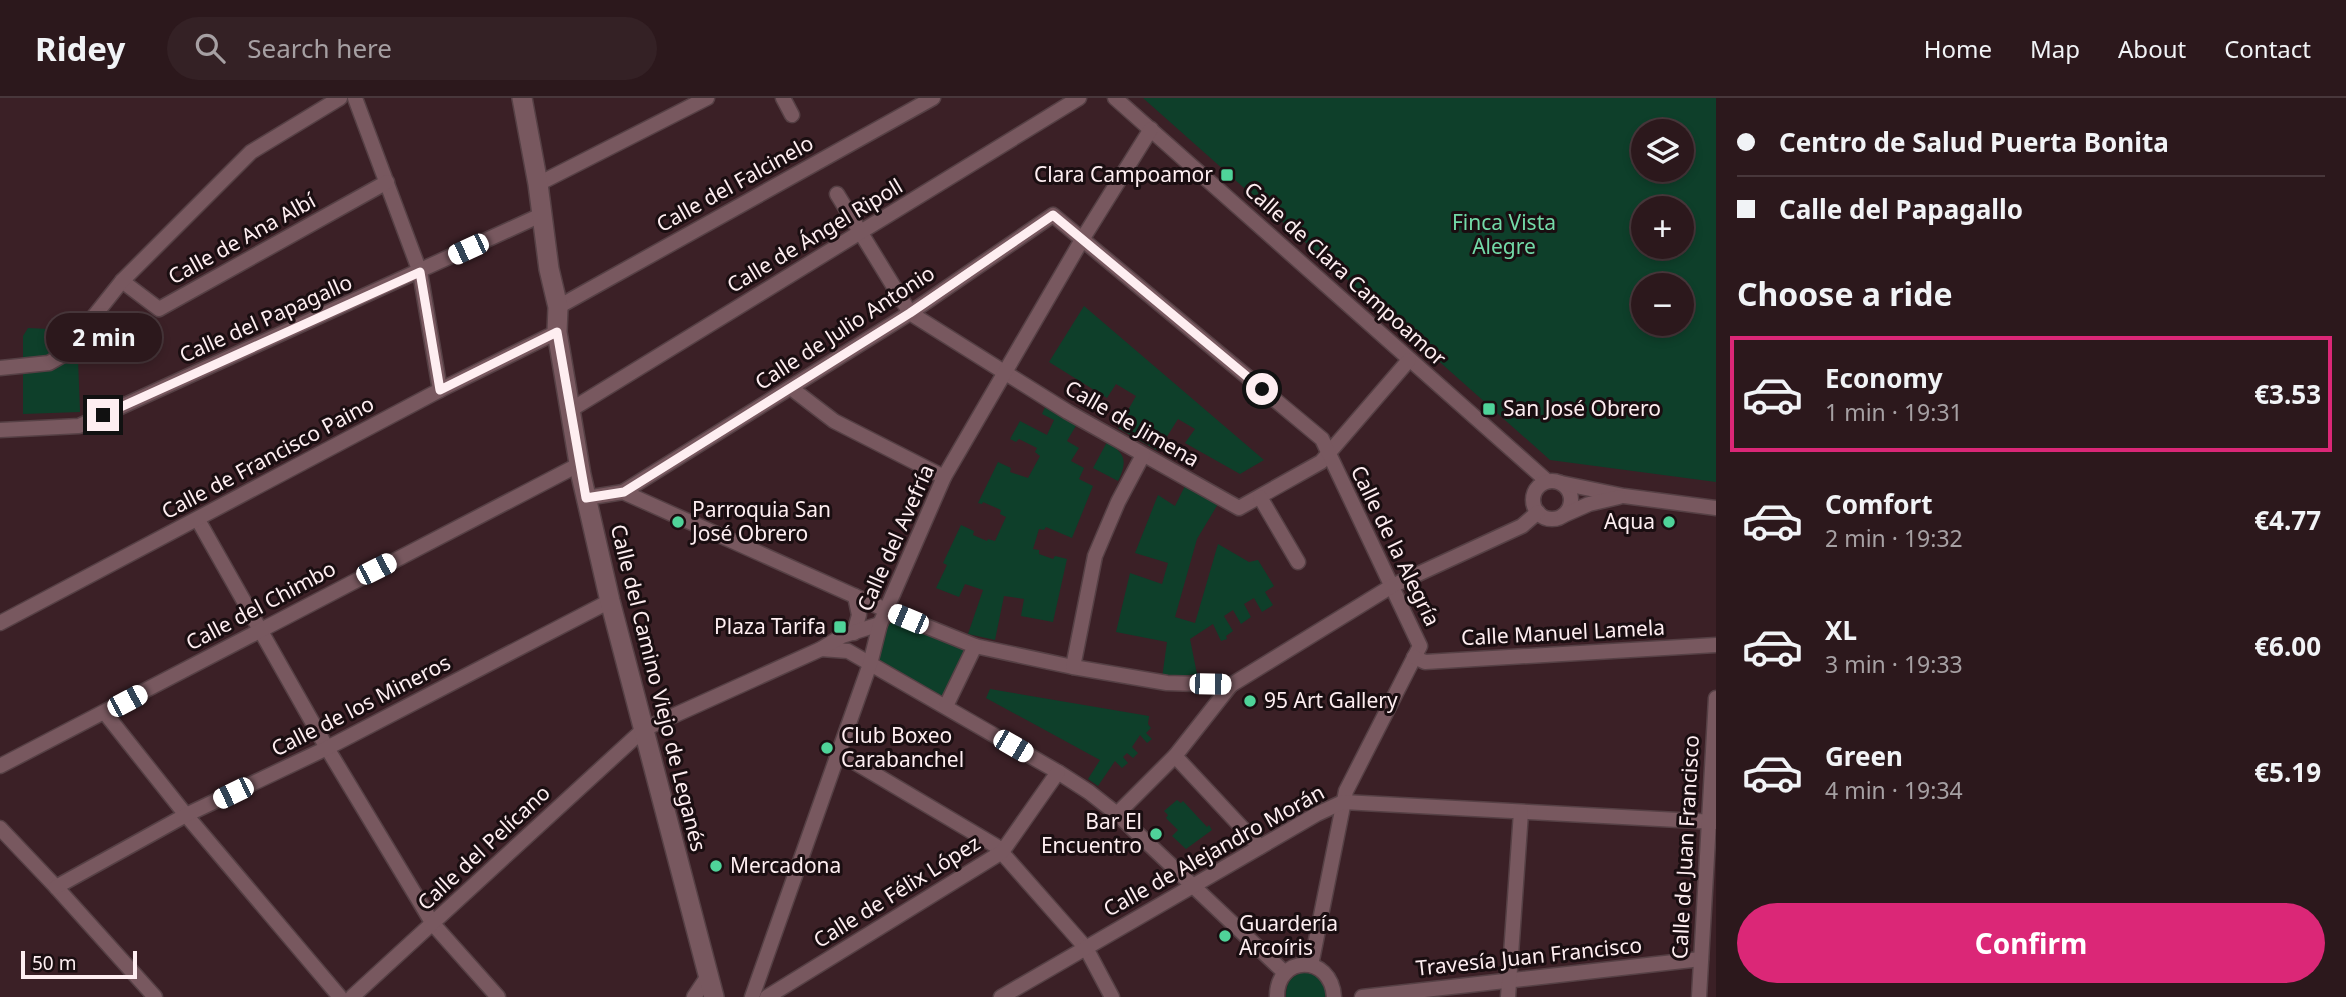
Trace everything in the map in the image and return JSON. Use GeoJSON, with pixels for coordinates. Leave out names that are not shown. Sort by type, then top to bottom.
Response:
{"type":"FeatureCollection","features":[{"type":"Feature","properties":{"kind":"street"},"geometry":{"type":"LineString","coordinates":[[0,368],[49,363],[63,355],[122,281],[251,152],[340,98]]}},
{"type":"Feature","properties":{"kind":"street"},"geometry":{"type":"LineString","coordinates":[[355,98],[420,272],[440,390]]}},
{"type":"Feature","properties":{"kind":"street","name":"Calle del Camino Viejo de Leganés"},"geometry":{"type":"LineString","coordinates":[[522,98],[538,184],[549,269],[558,307],[557,332],[586,498],[610,601],[714,997]]}},
{"type":"Feature","properties":{"kind":"street"},"geometry":{"type":"LineString","coordinates":[[538,184],[707,98]]}},
{"type":"Feature","properties":{"kind":"street"},"geometry":{"type":"LineString","coordinates":[[783,98],[792,115]]}},
{"type":"Feature","properties":{"kind":"street","name":"Calle del Falcinelo"},"geometry":{"type":"LineString","coordinates":[[558,307],[911,104],[933,98]]}},
{"type":"Feature","properties":{"kind":"street","name":"Calle de Ángel Ripoll"},"geometry":{"type":"LineString","coordinates":[[572,409],[1079,98]]}},
{"type":"Feature","properties":{"kind":"street","name":"Calle de Clara Campoamor"},"geometry":{"type":"LineString","coordinates":[[1115,98],[1409,360],[1554,482],[1624,496],[1716,508]]}},
{"type":"Feature","properties":{"kind":"street","name":"Calle del Avefría"},"geometry":{"type":"LineString","coordinates":[[752,997],[870,664],[880,624],[944,477],[1083,238],[1151,129]]}},
{"type":"Feature","properties":{"kind":"street","name":"Calle de Ana Albí"},"geometry":{"type":"LineString","coordinates":[[122,281],[159,309],[387,182]]}},
{"type":"Feature","properties":{"kind":"street"},"geometry":{"type":"LineString","coordinates":[[837,194],[910,313]]}},
{"type":"Feature","properties":{"kind":"street","name":"Calle del Papagallo"},"geometry":{"type":"LineString","coordinates":[[0,430],[79,426],[541,215]]}},
{"type":"Feature","properties":{"kind":"street","name":"Calle de Julio Antonio"},"geometry":{"type":"LineString","coordinates":[[624,492],[910,313],[1053,215],[1083,238]]}},
{"type":"Feature","properties":{"kind":"street","name":"Calle de la Alegría"},"geometry":{"type":"LineString","coordinates":[[1083,238],[1322,439],[1420,646],[1346,791],[1311,965]]}},
{"type":"Feature","properties":{"kind":"street","name":"Calle de Jimena"},"geometry":{"type":"LineString","coordinates":[[910,313],[1004,374],[1239,508],[1260,497]]}},
{"type":"Feature","properties":{"kind":"street","name":"Calle de Francisco Paino"},"geometry":{"type":"LineString","coordinates":[[0,623],[440,390],[557,332]]}},
{"type":"Feature","properties":{"kind":"street"},"geometry":{"type":"LineString","coordinates":[[1298,562],[1260,497],[1321,462],[1409,360]]}},
{"type":"Feature","properties":{"kind":"street"},"geometry":{"type":"LineString","coordinates":[[791,388],[834,421],[944,477]]}},
{"type":"Feature","properties":{"kind":"street"},"geometry":{"type":"LineString","coordinates":[[1073,667],[1095,556],[1118,502],[1143,455]]}},
{"type":"Feature","properties":{"kind":"street","name":"Calle del Chimbo"},"geometry":{"type":"LineString","coordinates":[[0,765],[105,713],[260,629],[580,464]]}},
{"type":"Feature","properties":{"kind":"street"},"geometry":{"type":"LineString","coordinates":[[1554,482],[1567,487],[1571,502],[1564,515],[1551,518],[1538,512],[1533,498],[1540,485],[1554,482]]}},
{"type":"Feature","properties":{"kind":"street"},"geometry":{"type":"LineString","coordinates":[[586,498],[624,492],[886,610],[975,646],[1167,683],[1231,685]]}},
{"type":"Feature","properties":{"kind":"street","name":"Calle de Clara Campoamor"},"geometry":{"type":"LineString","coordinates":[[1564,515],[1589,504],[1624,496]]}},
{"type":"Feature","properties":{"kind":"street"},"geometry":{"type":"LineString","coordinates":[[1117,814],[1175,756],[1231,685],[1392,586],[1522,526],[1538,512]]}},
{"type":"Feature","properties":{"kind":"street"},"geometry":{"type":"LineString","coordinates":[[198,520],[327,748],[433,924],[498,997]]}},
{"type":"Feature","properties":{"kind":"street"},"geometry":{"type":"LineString","coordinates":[[853,633],[859,615],[855,596]]}},
{"type":"Feature","properties":{"kind":"street","name":"Calle de los Mineros"},"geometry":{"type":"LineString","coordinates":[[57,887],[186,815],[327,748],[610,601]]}},
{"type":"Feature","properties":{"kind":"street","name":"Calle del Pelícano"},"geometry":{"type":"LineString","coordinates":[[352,997],[644,729],[821,649],[842,636],[880,624]]}},
{"type":"Feature","properties":{"kind":"street","name":"Calle Manuel Lamela"},"geometry":{"type":"LineString","coordinates":[[1414,657],[1425,662],[1716,645]]}},
{"type":"Feature","properties":{"kind":"street"},"geometry":{"type":"LineString","coordinates":[[946,706],[975,646]]}},
{"type":"Feature","properties":{"kind":"street"},"geometry":{"type":"LineString","coordinates":[[821,649],[848,651],[1089,792],[1117,814],[1285,973]]}},
{"type":"Feature","properties":{"kind":"street","name":"Calle de Juan Francisco"},"geometry":{"type":"LineString","coordinates":[[1699,997],[1712,822],[1716,698]]}},
{"type":"Feature","properties":{"kind":"street"},"geometry":{"type":"LineString","coordinates":[[105,713],[186,815],[340,997]]}},
{"type":"Feature","properties":{"kind":"street"},"geometry":{"type":"LineString","coordinates":[[839,753],[996,846],[1086,947],[1112,997]]}},
{"type":"Feature","properties":{"kind":"street"},"geometry":{"type":"LineString","coordinates":[[1175,756],[1261,846]]}},
{"type":"Feature","properties":{"kind":"street","name":"Calle de Félix López"},"geometry":{"type":"LineString","coordinates":[[767,997],[1002,852],[1058,772]]}},
{"type":"Feature","properties":{"kind":"street","name":"Calle de Alejandro Morán"},"geometry":{"type":"LineString","coordinates":[[1001,997],[1317,814],[1343,802],[1712,822]]}},
{"type":"Feature","properties":{"kind":"street"},"geometry":{"type":"LineString","coordinates":[[1508,997],[1521,812]]}},
{"type":"Feature","properties":{"kind":"street"},"geometry":{"type":"LineString","coordinates":[[0,828],[57,887],[155,997]]}},
{"type":"Feature","properties":{"kind":"street","name":"Travesía Juan Francisco"},"geometry":{"type":"LineString","coordinates":[[1362,997],[1702,959]]}},
{"type":"Feature","properties":{"kind":"street"},"geometry":{"type":"LineString","coordinates":[[1278,997],[1278,985],[1285,973],[1296,966],[1311,965],[1327,974],[1333,986],[1334,997]]}},
{"type":"Feature","properties":{"kind":"street"},"geometry":{"type":"LineString","coordinates":[[694,997],[708,976]]}},
{"type":"Feature","properties":{"kind":"green space","name":"Finca Vista Alegre"},"geometry":{"type":"Polygon","coordinates":[[[1143,98],[1716,98],[1716,482],[1550,460],[1143,98]]]}},
{"type":"Feature","properties":{"kind":"green space"},"geometry":{"type":"Polygon","coordinates":[[[1084,306],[1264,460],[1240,474],[1185,443],[1195,429],[1178,419],[1158,451],[1118,428],[1136,396],[1116,384],[1107,398],[1049,362],[1084,306]]]}},
{"type":"Feature","properties":{"kind":"green space"},"geometry":{"type":"Polygon","coordinates":[[[28,328],[70,330],[78,359],[80,412],[23,414],[23,336],[28,328]]]}},
{"type":"Feature","properties":{"kind":"green space"},"geometry":{"type":"Polygon","coordinates":[[[1045,407],[1077,424],[1067,441],[1079,448],[1071,461],[1084,468],[1079,479],[1093,486],[1072,538],[1046,527],[1044,530],[1039,529],[1033,549],[1053,559],[1055,556],[1067,559],[1053,622],[1021,616],[1024,599],[1004,596],[995,640],[968,634],[983,590],[965,584],[959,597],[936,588],[947,565],[943,563],[961,525],[974,531],[973,535],[987,541],[995,541],[1006,517],[1000,514],[1001,510],[983,502],[978,503],[998,462],[1011,468],[1010,472],[1028,478],[1040,456],[1035,452],[1037,448],[1019,439],[1016,442],[1010,439],[1020,421],[1047,435],[1054,420],[1042,414],[1045,407]]]}},
{"type":"Feature","properties":{"kind":"green space"},"geometry":{"type":"Polygon","coordinates":[[[1107,442],[1118,450],[1123,458],[1123,468],[1118,481],[1093,468],[1107,442]]]}},
{"type":"Feature","properties":{"kind":"green space"},"geometry":{"type":"Polygon","coordinates":[[[1188,480],[1221,499],[1197,539],[1175,617],[1195,623],[1218,544],[1249,562],[1258,560],[1274,586],[1265,592],[1273,605],[1262,612],[1254,598],[1244,604],[1251,617],[1241,624],[1233,610],[1224,616],[1233,631],[1226,636],[1227,639],[1221,641],[1213,624],[1190,639],[1197,674],[1162,678],[1167,642],[1116,632],[1130,573],[1162,584],[1168,563],[1135,553],[1158,495],[1175,506],[1188,480]]]}},
{"type":"Feature","properties":{"kind":"green space"},"geometry":{"type":"Polygon","coordinates":[[[897,619],[968,647],[946,701],[874,661],[885,627],[897,619]]]}},
{"type":"Feature","properties":{"kind":"green space"},"geometry":{"type":"Polygon","coordinates":[[[990,689],[1149,716],[1148,724],[1151,728],[1146,733],[1152,739],[1147,743],[1140,735],[1132,747],[1138,753],[1133,758],[1127,753],[1123,757],[1128,763],[1122,768],[1115,761],[1098,786],[1088,779],[1100,760],[986,698],[990,689]]]}},
{"type":"Feature","properties":{"kind":"green space"},"geometry":{"type":"Polygon","coordinates":[[[1177,800],[1181,803],[1183,801],[1212,830],[1186,849],[1172,836],[1178,830],[1166,818],[1168,815],[1164,811],[1177,800]]]}},
{"type":"Feature","properties":{"kind":"green space"},"geometry":{"type":"Polygon","coordinates":[[[1303,972],[1313,975],[1323,983],[1325,997],[1286,997],[1290,981],[1303,972]]]}},
{"type":"Feature","properties":{"kind":"place","name":"Clara Campoamor"},"geometry":{"type":"Point","coordinates":[1227,175]}},
{"type":"Feature","properties":{"kind":"place","name":"San José Obrero"},"geometry":{"type":"Point","coordinates":[1489,409]}},
{"type":"Feature","properties":{"kind":"place","name":"Parroquia San José Obrero"},"geometry":{"type":"Point","coordinates":[678,522]}},
{"type":"Feature","properties":{"kind":"place","name":"Aqua"},"geometry":{"type":"Point","coordinates":[1669,522]}},
{"type":"Feature","properties":{"kind":"place","name":"Plaza Tarifa"},"geometry":{"type":"Point","coordinates":[840,627]}},
{"type":"Feature","properties":{"kind":"place","name":"95 Art Gallery"},"geometry":{"type":"Point","coordinates":[1250,701]}},
{"type":"Feature","properties":{"kind":"place","name":"Club Boxeo Carabanchel"},"geometry":{"type":"Point","coordinates":[827,748]}},
{"type":"Feature","properties":{"kind":"place","name":"Bar El Encuentro"},"geometry":{"type":"Point","coordinates":[1156,834]}},
{"type":"Feature","properties":{"kind":"place","name":"Mercadona"},"geometry":{"type":"Point","coordinates":[716,866]}},
{"type":"Feature","properties":{"kind":"place","name":"Guardería Arcoíris"},"geometry":{"type":"Point","coordinates":[1225,936]}},
{"type":"Feature","properties":{"kind":"route"},"geometry":{"type":"LineString","coordinates":[[103,415],[420,272],[440,390],[557,332],[586,498],[624,492],[910,313],[1053,215],[1262,389]]}}]}
